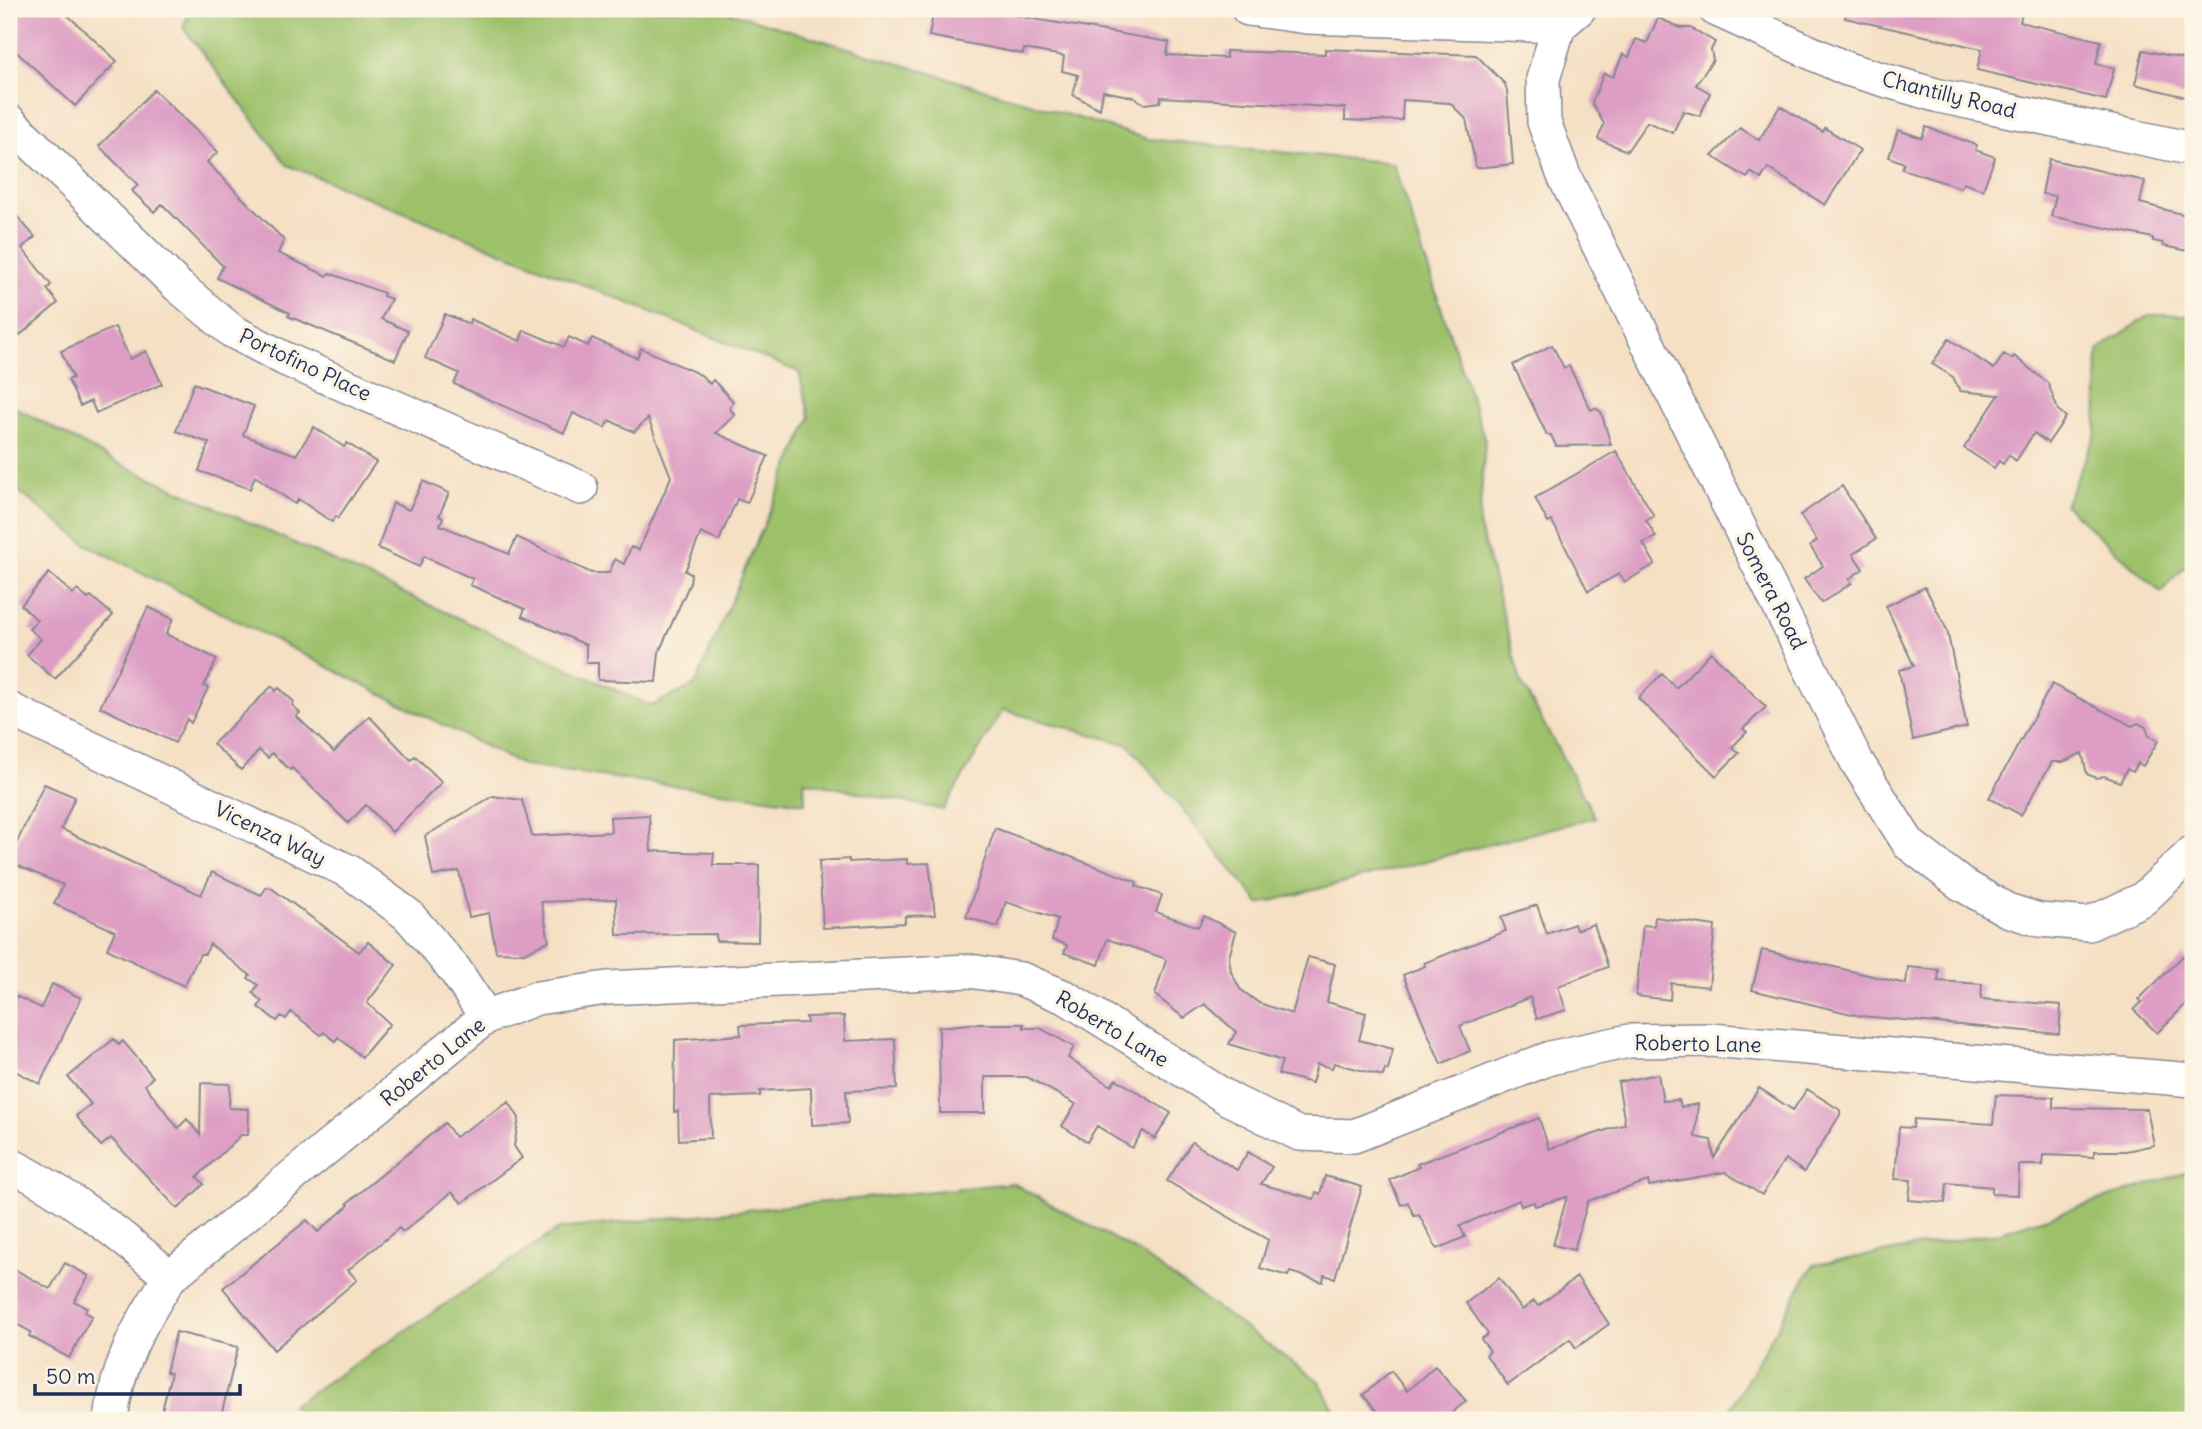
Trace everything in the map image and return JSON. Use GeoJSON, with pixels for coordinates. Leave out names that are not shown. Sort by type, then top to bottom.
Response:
{"type":"FeatureCollection","features":[{"type":"Feature","properties":{"kind":"street"},"geometry":{"type":"LineString","coordinates":[[1248,9],[1307,17],[1569,18]]}},
{"type":"Feature","properties":{"kind":"street","name":"Chantilly Road"},"geometry":{"type":"LineString","coordinates":[[1715,9],[1847,69],[1913,89],[2193,149]]}},
{"type":"Feature","properties":{"kind":"street","name":"Somera Road"},"geometry":{"type":"LineString","coordinates":[[1569,18],[1543,79],[1544,122],[1564,176],[1857,762],[1909,844],[1961,884],[2007,910],[2039,920],[2089,924],[2143,898],[2193,852]]}},
{"type":"Feature","properties":{"kind":"street","name":"Portofino Place"},"geometry":{"type":"LineString","coordinates":[[9,121],[177,286],[232,331],[285,359],[581,488]]}},
{"type":"Feature","properties":{"kind":"street","name":"Vicenza Way"},"geometry":{"type":"LineString","coordinates":[[9,709],[350,872],[408,915],[455,970],[486,1017]]}},
{"type":"Feature","properties":{"kind":"street","name":"Roberto Lane"},"geometry":{"type":"LineString","coordinates":[[111,1420],[114,1387],[136,1328],[170,1278],[486,1017],[537,998],[607,988],[982,973],[1021,979],[1067,998],[1229,1099],[1298,1134],[1354,1136],[1550,1058],[1629,1041],[1712,1040],[2193,1080]]}},
{"type":"Feature","properties":{"kind":"street"},"geometry":{"type":"LineString","coordinates":[[9,1164],[44,1182],[104,1221],[170,1278]]}},
{"type":"Feature","properties":{"kind":"green space"},"geometry":{"type":"Polygon","coordinates":[[[191,9],[729,9],[729,12],[1148,139],[1393,163],[1485,440],[1479,524],[1521,682],[1595,817],[1260,904],[1129,745],[1003,710],[943,810],[804,781],[805,803],[524,766],[87,545],[9,484],[9,404],[114,461],[651,706],[695,685],[810,418],[799,372],[287,165],[183,27],[191,9]]]}},
{"type":"Feature","properties":{"kind":"green space"},"geometry":{"type":"Polygon","coordinates":[[[2149,315],[2193,315],[2193,558],[2161,592],[2065,505],[2096,434],[2098,350],[2149,315]]]}},
{"type":"Feature","properties":{"kind":"green space"},"geometry":{"type":"Polygon","coordinates":[[[2193,1170],[2193,1420],[1724,1420],[1813,1265],[1997,1233],[2193,1170]]]}},
{"type":"Feature","properties":{"kind":"green space"},"geometry":{"type":"Polygon","coordinates":[[[1012,1183],[1138,1252],[1319,1381],[1339,1420],[306,1420],[291,1406],[559,1229],[1012,1183]]]}},
{"type":"Feature","properties":{"kind":"building"},"geometry":{"type":"Polygon","coordinates":[[[15,9],[61,9],[117,61],[75,106],[9,45],[9,16],[15,9]]]}},
{"type":"Feature","properties":{"kind":"building"},"geometry":{"type":"Polygon","coordinates":[[[934,9],[976,9],[1169,42],[1167,55],[1226,58],[1226,51],[1325,54],[1325,49],[1476,55],[1505,84],[1513,164],[1476,168],[1466,119],[1450,103],[1403,100],[1402,120],[1367,121],[1345,120],[1345,108],[1161,97],[1160,102],[1145,104],[1133,97],[1103,91],[1100,109],[1073,95],[1078,75],[1062,71],[1064,56],[1024,49],[1023,54],[929,36],[934,9]]]}},
{"type":"Feature","properties":{"kind":"building"},"geometry":{"type":"Polygon","coordinates":[[[1846,9],[1959,9],[1990,16],[1996,9],[2022,12],[2020,22],[2101,41],[2096,64],[2114,68],[2106,100],[1977,70],[1982,49],[1845,18],[1846,9]]]}},
{"type":"Feature","properties":{"kind":"building"},"geometry":{"type":"Polygon","coordinates":[[[1658,18],[1681,28],[1691,28],[1715,42],[1711,50],[1713,60],[1696,85],[1710,93],[1700,116],[1683,111],[1673,133],[1647,122],[1627,151],[1598,139],[1604,124],[1592,103],[1604,73],[1613,77],[1623,54],[1629,57],[1636,39],[1647,43],[1658,18]]]}},
{"type":"Feature","properties":{"kind":"building"},"geometry":{"type":"Polygon","coordinates":[[[2143,50],[2193,61],[2193,99],[2135,84],[2143,50]]]}},
{"type":"Feature","properties":{"kind":"building"},"geometry":{"type":"Polygon","coordinates":[[[154,90],[218,152],[207,162],[284,240],[278,253],[327,276],[329,273],[384,293],[383,296],[391,299],[381,319],[408,331],[395,360],[288,316],[290,313],[217,278],[223,266],[162,204],[154,212],[132,191],[138,185],[99,146],[154,90]]]}},
{"type":"Feature","properties":{"kind":"building"},"geometry":{"type":"Polygon","coordinates":[[[1780,106],[1823,132],[1825,128],[1860,150],[1825,205],[1768,168],[1761,179],[1751,172],[1747,178],[1712,156],[1740,128],[1759,140],[1780,106]]]}},
{"type":"Feature","properties":{"kind":"building"},"geometry":{"type":"Polygon","coordinates":[[[1926,127],[1977,145],[1975,150],[1995,157],[1983,190],[1963,183],[1961,188],[1902,169],[1904,163],[1889,157],[1898,130],[1922,138],[1926,127]]]}},
{"type":"Feature","properties":{"kind":"building"},"geometry":{"type":"Polygon","coordinates":[[[2049,159],[2145,181],[2140,203],[2193,217],[2193,252],[2163,246],[2163,243],[2153,241],[2153,238],[2051,216],[2056,196],[2042,194],[2049,159]]]}},
{"type":"Feature","properties":{"kind":"building"},"geometry":{"type":"Polygon","coordinates":[[[9,207],[35,237],[22,248],[51,285],[47,289],[58,303],[20,335],[9,322],[9,207]]]}},
{"type":"Feature","properties":{"kind":"building"},"geometry":{"type":"Polygon","coordinates":[[[445,314],[469,324],[470,319],[520,341],[524,330],[564,347],[569,337],[588,346],[592,338],[637,358],[641,348],[701,375],[710,384],[713,380],[733,401],[730,409],[735,415],[716,433],[768,456],[747,503],[737,499],[719,541],[701,533],[685,571],[691,574],[690,583],[659,652],[656,682],[598,680],[598,663],[586,663],[586,645],[522,616],[525,609],[470,585],[473,579],[424,556],[419,567],[378,548],[393,503],[409,510],[423,481],[449,493],[439,516],[443,518],[440,525],[509,554],[517,537],[591,573],[609,573],[615,559],[624,564],[631,547],[639,550],[671,477],[648,418],[634,432],[609,420],[605,428],[573,413],[564,433],[454,384],[459,373],[425,358],[445,314]]]}},
{"type":"Feature","properties":{"kind":"building"},"geometry":{"type":"Polygon","coordinates":[[[115,327],[130,359],[146,351],[162,384],[96,413],[91,401],[80,406],[68,380],[73,378],[61,351],[115,327]]]}},
{"type":"Feature","properties":{"kind":"building"},"geometry":{"type":"Polygon","coordinates":[[[1949,339],[1994,369],[2004,354],[2012,359],[2014,356],[2048,383],[2058,410],[2066,417],[2048,443],[2034,433],[2016,461],[2009,455],[2003,464],[1999,461],[1994,468],[1964,448],[1999,395],[1960,391],[1953,377],[1932,364],[1949,339]]]}},
{"type":"Feature","properties":{"kind":"building"},"geometry":{"type":"Polygon","coordinates":[[[1552,345],[1564,368],[1569,366],[1591,410],[1595,408],[1601,412],[1611,445],[1556,446],[1551,435],[1547,435],[1513,365],[1552,345]]]}},
{"type":"Feature","properties":{"kind":"building"},"geometry":{"type":"Polygon","coordinates":[[[194,383],[254,406],[243,435],[296,455],[314,427],[344,447],[347,443],[376,462],[338,518],[336,516],[332,522],[298,499],[295,504],[255,476],[250,489],[199,471],[209,443],[176,431],[194,383]]]}},
{"type":"Feature","properties":{"kind":"building"},"geometry":{"type":"Polygon","coordinates":[[[1616,451],[1654,516],[1646,520],[1656,537],[1643,543],[1655,564],[1625,582],[1619,574],[1588,591],[1552,521],[1548,523],[1535,498],[1616,451]]]}},
{"type":"Feature","properties":{"kind":"building"},"geometry":{"type":"Polygon","coordinates":[[[1842,486],[1876,539],[1853,554],[1863,569],[1849,579],[1852,583],[1821,603],[1804,579],[1823,566],[1810,546],[1817,541],[1800,515],[1842,486]]]}},
{"type":"Feature","properties":{"kind":"building"},"geometry":{"type":"Polygon","coordinates":[[[49,573],[73,594],[77,590],[88,599],[91,596],[113,615],[55,679],[27,655],[41,639],[29,629],[37,620],[21,605],[49,573]]]}},
{"type":"Feature","properties":{"kind":"building"},"geometry":{"type":"Polygon","coordinates":[[[1925,587],[1947,630],[1967,727],[1913,740],[1899,670],[1914,666],[1886,606],[1925,587]]]}},
{"type":"Feature","properties":{"kind":"building"},"geometry":{"type":"Polygon","coordinates":[[[148,607],[173,619],[166,634],[217,659],[204,686],[208,688],[191,723],[187,719],[175,743],[100,707],[148,607]]]}},
{"type":"Feature","properties":{"kind":"building"},"geometry":{"type":"Polygon","coordinates":[[[1711,652],[1766,707],[1743,729],[1747,732],[1732,747],[1739,753],[1716,776],[1638,698],[1662,674],[1676,688],[1711,652]]]}},
{"type":"Feature","properties":{"kind":"building"},"geometry":{"type":"Polygon","coordinates":[[[2052,684],[2132,726],[2138,723],[2146,727],[2149,736],[2158,741],[2143,766],[2138,763],[2133,772],[2127,769],[2120,782],[2087,774],[2082,753],[2063,762],[2052,762],[2021,815],[1989,798],[2052,684]]]}},
{"type":"Feature","properties":{"kind":"building"},"geometry":{"type":"Polygon","coordinates":[[[272,686],[276,691],[279,688],[294,702],[292,705],[300,713],[296,716],[334,752],[369,716],[411,760],[415,756],[442,782],[392,832],[366,805],[348,823],[292,768],[290,770],[272,753],[268,758],[259,750],[241,770],[213,744],[272,686]]]}},
{"type":"Feature","properties":{"kind":"building"},"geometry":{"type":"Polygon","coordinates":[[[44,784],[75,797],[61,829],[201,895],[212,872],[261,895],[267,887],[271,888],[359,952],[368,942],[396,965],[367,1003],[390,1024],[362,1057],[338,1037],[335,1041],[324,1032],[321,1035],[291,1012],[286,1019],[281,1016],[277,1021],[258,1007],[262,1002],[253,993],[258,985],[248,978],[250,975],[210,944],[205,954],[200,954],[184,986],[107,949],[115,931],[54,904],[63,885],[16,865],[17,860],[10,857],[44,784]]]}},
{"type":"Feature","properties":{"kind":"building"},"geometry":{"type":"Polygon","coordinates":[[[493,796],[522,800],[532,836],[611,832],[610,817],[649,815],[651,851],[714,853],[713,865],[759,865],[758,942],[716,941],[716,934],[617,935],[616,899],[541,902],[549,941],[524,953],[496,952],[489,913],[469,917],[459,871],[433,876],[425,836],[493,796]]]}},
{"type":"Feature","properties":{"kind":"building"},"geometry":{"type":"Polygon","coordinates":[[[995,828],[1137,882],[1136,886],[1162,895],[1156,912],[1198,927],[1204,916],[1236,932],[1229,957],[1231,972],[1240,989],[1259,1003],[1292,1014],[1308,957],[1335,964],[1327,1002],[1366,1013],[1359,1040],[1393,1049],[1388,1070],[1385,1069],[1383,1076],[1334,1063],[1332,1068],[1317,1064],[1312,1083],[1278,1074],[1282,1061],[1229,1044],[1236,1032],[1205,1004],[1184,1018],[1155,995],[1166,960],[1164,958],[1107,939],[1099,965],[1064,953],[1067,945],[1052,940],[1058,919],[1006,902],[998,927],[966,917],[995,828]]]}},
{"type":"Feature","properties":{"kind":"building"},"geometry":{"type":"Polygon","coordinates":[[[849,859],[849,862],[907,859],[907,864],[929,863],[935,915],[905,916],[905,923],[823,928],[819,861],[849,859]]]}},
{"type":"Feature","properties":{"kind":"building"},"geometry":{"type":"Polygon","coordinates":[[[1537,905],[1547,934],[1574,924],[1576,930],[1594,924],[1608,967],[1558,986],[1566,1010],[1537,1019],[1530,997],[1460,1026],[1470,1051],[1441,1064],[1403,975],[1425,966],[1424,963],[1506,931],[1501,917],[1537,905]]]}},
{"type":"Feature","properties":{"kind":"building"},"geometry":{"type":"Polygon","coordinates":[[[1655,917],[1715,926],[1709,987],[1671,983],[1670,1000],[1636,996],[1643,925],[1654,926],[1655,917]]]}},
{"type":"Feature","properties":{"kind":"building"},"geometry":{"type":"Polygon","coordinates":[[[1762,950],[1906,984],[1908,967],[1939,970],[1938,981],[1982,984],[1981,999],[2061,1005],[2059,1034],[1860,1016],[1752,990],[1762,950]]]}},
{"type":"Feature","properties":{"kind":"building"},"geometry":{"type":"Polygon","coordinates":[[[2183,956],[2193,967],[2193,997],[2157,1033],[2134,1010],[2142,1002],[2139,999],[2183,956]]]}},
{"type":"Feature","properties":{"kind":"building"},"geometry":{"type":"Polygon","coordinates":[[[52,984],[81,998],[40,1084],[9,1068],[9,993],[41,1008],[52,984]]]}},
{"type":"Feature","properties":{"kind":"building"},"geometry":{"type":"Polygon","coordinates":[[[844,1016],[845,1041],[895,1039],[897,1089],[846,1091],[848,1123],[812,1125],[811,1088],[760,1091],[760,1096],[710,1098],[711,1138],[679,1140],[678,1111],[674,1112],[675,1040],[741,1035],[740,1025],[807,1023],[806,1017],[844,1016]]]}},
{"type":"Feature","properties":{"kind":"building"},"geometry":{"type":"Polygon","coordinates":[[[1024,1024],[1024,1028],[1040,1028],[1074,1047],[1068,1058],[1111,1086],[1116,1079],[1171,1113],[1155,1139],[1143,1131],[1132,1148],[1097,1126],[1087,1142],[1062,1126],[1076,1104],[1027,1077],[985,1077],[985,1113],[940,1113],[939,1027],[1024,1024]]]}},
{"type":"Feature","properties":{"kind":"building"},"geometry":{"type":"Polygon","coordinates":[[[114,1039],[119,1045],[123,1041],[153,1077],[145,1085],[178,1128],[187,1119],[200,1135],[201,1083],[230,1084],[229,1108],[249,1109],[248,1135],[241,1135],[197,1177],[204,1184],[178,1209],[111,1138],[101,1146],[76,1116],[91,1104],[68,1077],[114,1039]]]}},
{"type":"Feature","properties":{"kind":"building"},"geometry":{"type":"Polygon","coordinates":[[[1658,1074],[1663,1101],[1679,1100],[1681,1107],[1698,1104],[1695,1137],[1711,1140],[1714,1158],[1759,1088],[1793,1110],[1807,1089],[1840,1110],[1840,1115],[1804,1172],[1785,1159],[1762,1195],[1725,1172],[1649,1186],[1648,1181],[1588,1201],[1574,1250],[1553,1245],[1567,1197],[1535,1206],[1534,1202],[1521,1206],[1519,1200],[1460,1226],[1465,1237],[1437,1249],[1419,1215],[1414,1216],[1408,1202],[1401,1205],[1390,1180],[1419,1167],[1417,1164],[1539,1118],[1549,1149],[1625,1124],[1618,1082],[1658,1074]]]}},
{"type":"Feature","properties":{"kind":"building"},"geometry":{"type":"Polygon","coordinates":[[[1996,1095],[2053,1097],[2053,1108],[2147,1109],[2154,1145],[2126,1151],[2094,1151],[2094,1157],[2044,1155],[2043,1165],[2019,1165],[2018,1195],[1992,1194],[1992,1187],[1947,1183],[1945,1203],[1909,1200],[1911,1180],[1895,1179],[1899,1127],[1913,1128],[1914,1119],[1993,1124],[1996,1095]]]}},
{"type":"Feature","properties":{"kind":"building"},"geometry":{"type":"Polygon","coordinates":[[[509,1102],[519,1118],[514,1146],[522,1158],[462,1203],[452,1192],[403,1232],[399,1228],[348,1270],[357,1280],[274,1350],[223,1288],[307,1220],[318,1232],[349,1205],[347,1203],[445,1123],[455,1137],[509,1102]]]}},
{"type":"Feature","properties":{"kind":"building"},"geometry":{"type":"Polygon","coordinates":[[[1192,1142],[1237,1170],[1248,1152],[1272,1167],[1261,1184],[1314,1199],[1316,1193],[1320,1194],[1325,1176],[1362,1187],[1335,1278],[1324,1275],[1323,1282],[1290,1272],[1288,1276],[1260,1268],[1268,1240],[1167,1181],[1192,1142]]]}},
{"type":"Feature","properties":{"kind":"building"},"geometry":{"type":"Polygon","coordinates":[[[65,1263],[89,1276],[74,1301],[87,1308],[85,1312],[92,1316],[69,1358],[29,1336],[31,1332],[9,1320],[9,1266],[50,1289],[65,1263]]]}},
{"type":"Feature","properties":{"kind":"building"},"geometry":{"type":"Polygon","coordinates":[[[1577,1277],[1609,1324],[1576,1348],[1570,1339],[1508,1385],[1486,1355],[1490,1351],[1481,1339],[1488,1334],[1466,1303],[1499,1278],[1522,1310],[1534,1301],[1538,1306],[1577,1277]]]}},
{"type":"Feature","properties":{"kind":"building"},"geometry":{"type":"Polygon","coordinates":[[[176,1332],[238,1347],[220,1420],[160,1420],[171,1373],[166,1372],[176,1332]]]}},
{"type":"Feature","properties":{"kind":"building"},"geometry":{"type":"Polygon","coordinates":[[[1435,1366],[1466,1401],[1443,1420],[1384,1420],[1363,1395],[1391,1371],[1407,1391],[1435,1366]]]}}]}
